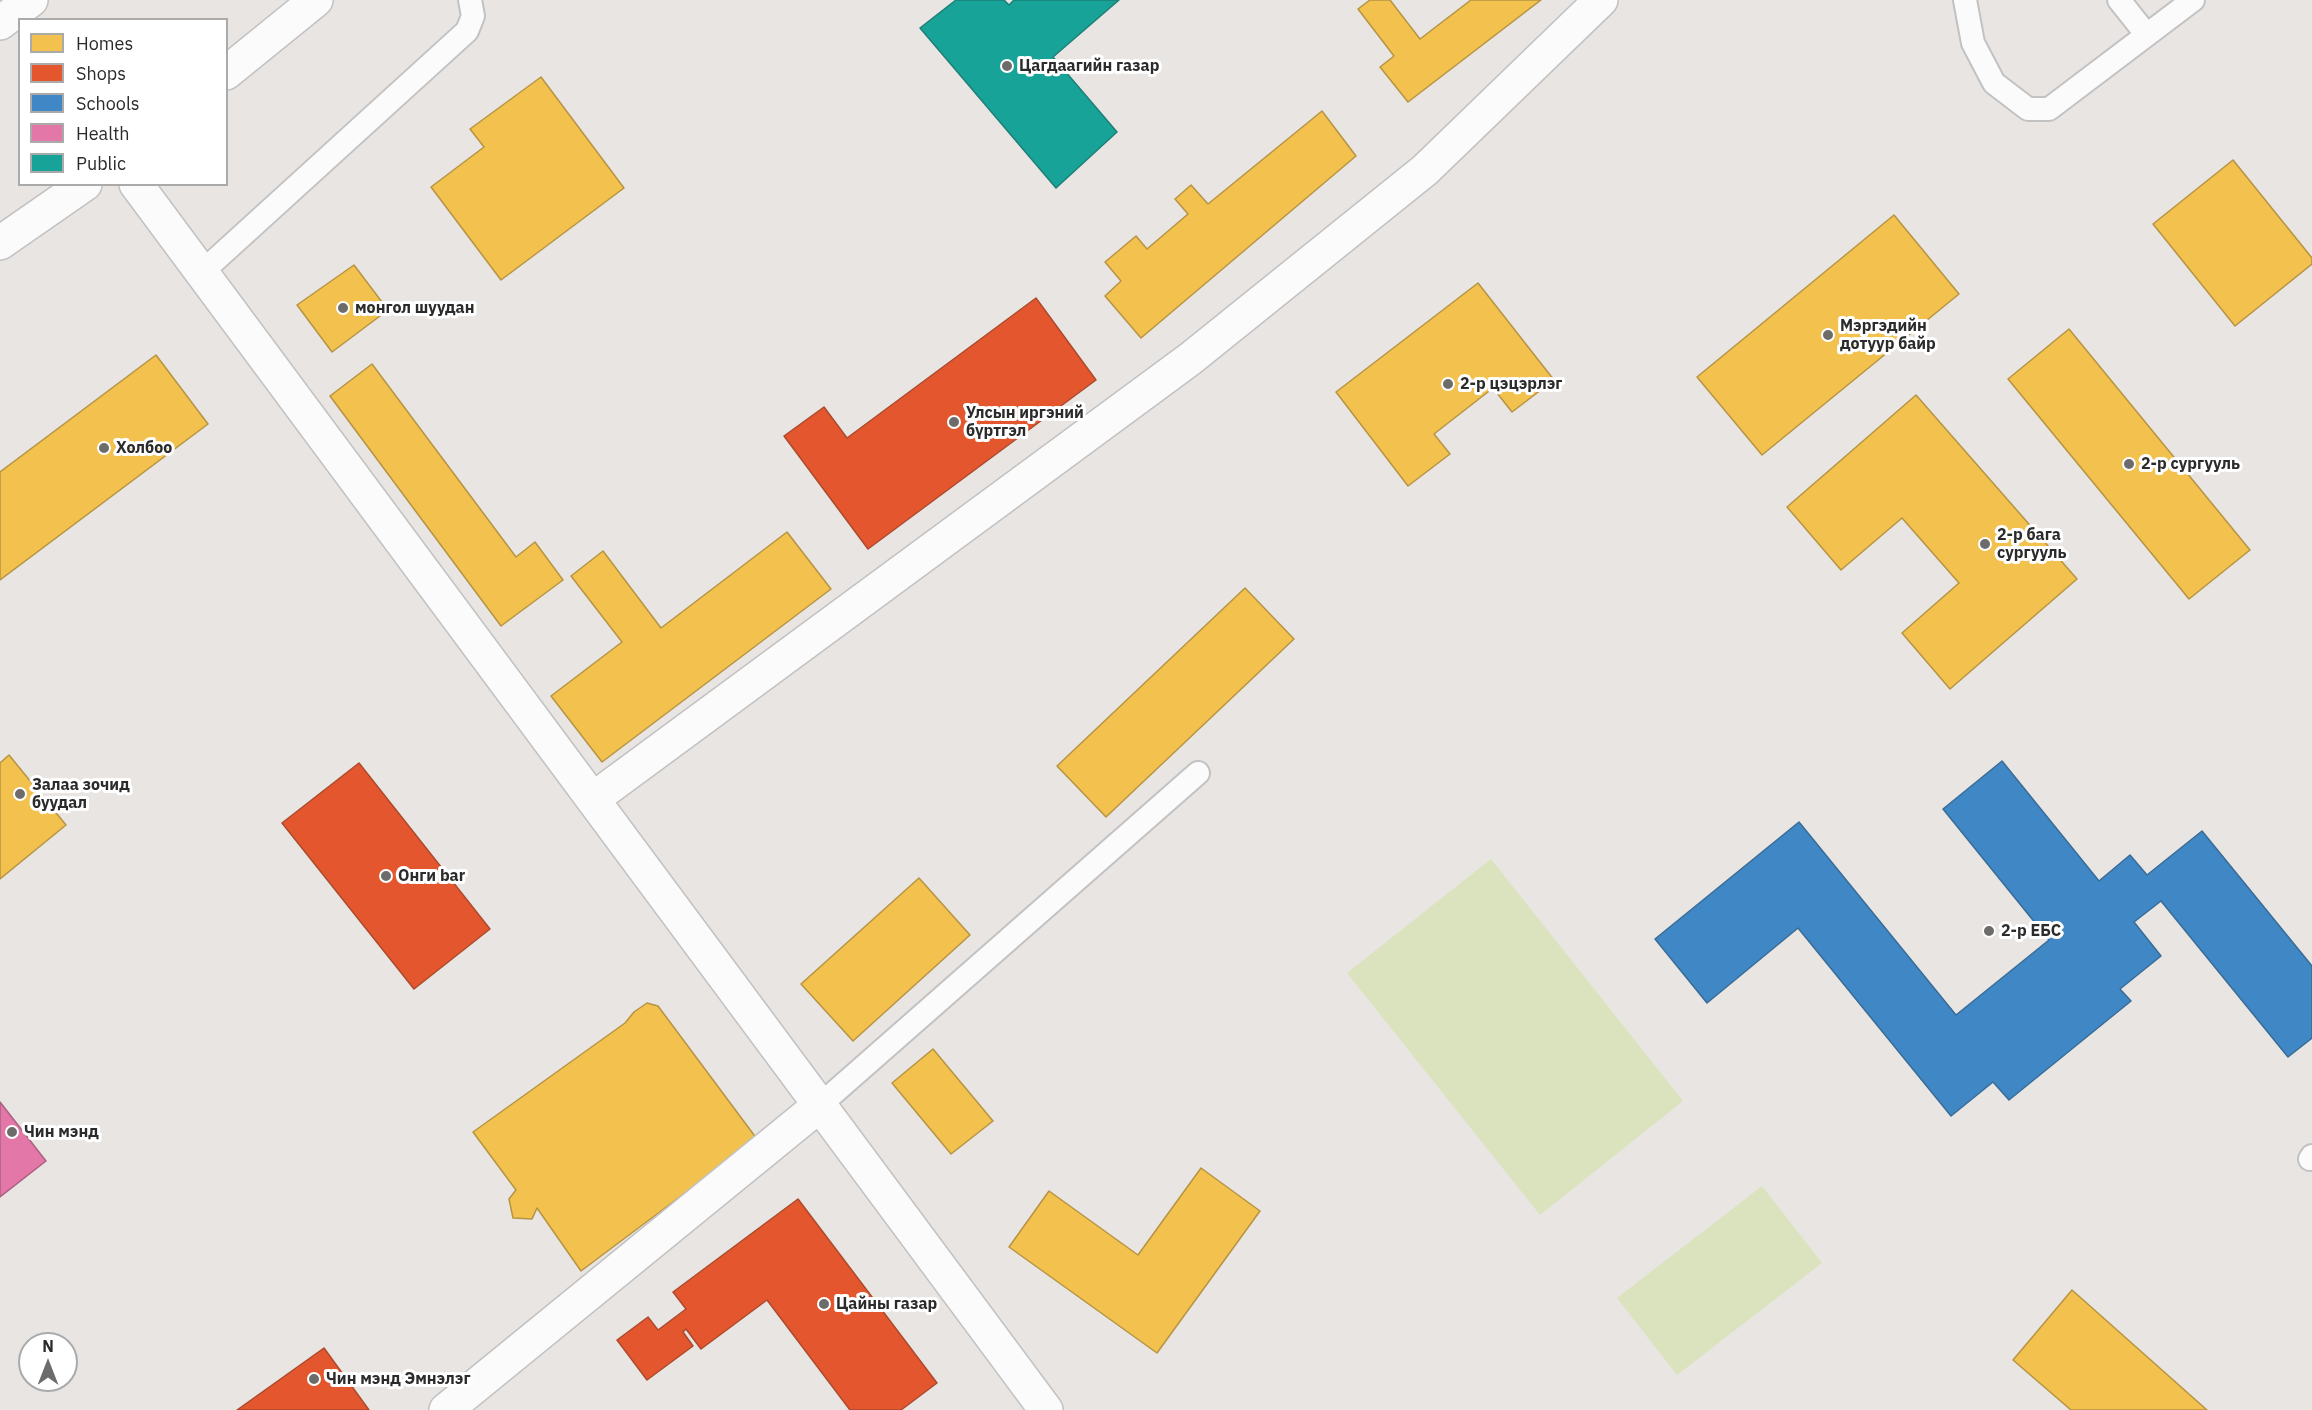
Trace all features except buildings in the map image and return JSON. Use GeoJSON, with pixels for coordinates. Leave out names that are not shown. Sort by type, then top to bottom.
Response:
{"type":"FeatureCollection","features":[{"type":"Feature","properties":{"kind":"street"},"geometry":{"type":"LineString","coordinates":[[0,23],[31,0]]}},
{"type":"Feature","properties":{"kind":"street"},"geometry":{"type":"LineString","coordinates":[[228,71],[316,0]]}},
{"type":"Feature","properties":{"kind":"street"},"geometry":{"type":"LineString","coordinates":[[593,799],[1190,360],[1425,170],[1601,0]]}},
{"type":"Feature","properties":{"kind":"street"},"geometry":{"type":"LineString","coordinates":[[0,243],[82,186]]}},
{"type":"Feature","properties":{"kind":"street"},"geometry":{"type":"LineString","coordinates":[[137,186],[1046,1410]]}},
{"type":"Feature","properties":{"kind":"street"},"geometry":{"type":"LineString","coordinates":[[446,1410],[820,1105]]}},
{"type":"Feature","properties":{"kind":"lane"},"geometry":{"type":"LineString","coordinates":[[201,273],[467,31],[473,16],[470,0]]}},
{"type":"Feature","properties":{"kind":"lane"},"geometry":{"type":"LineString","coordinates":[[1965,0],[1973,44],[1994,83],[2028,109],[2049,109],[2193,0]]}},
{"type":"Feature","properties":{"kind":"lane"},"geometry":{"type":"LineString","coordinates":[[2119,0],[2146,34]]}},
{"type":"Feature","properties":{"kind":"lane"},"geometry":{"type":"LineString","coordinates":[[820,1105],[1198,773]]}},
{"type":"Feature","properties":{"kind":"green space"},"geometry":{"type":"Polygon","coordinates":[[[1491,859],[1683,1101],[1540,1215],[1347,973],[1491,859]]]}},
{"type":"Feature","properties":{"kind":"green space"},"geometry":{"type":"Polygon","coordinates":[[[1762,1186],[1822,1263],[1677,1375],[1617,1298],[1762,1186]]]}},
{"type":"Feature","properties":{"kind":"place","name":"Цагдаагийн газар"},"geometry":{"type":"Point","coordinates":[1007,66]}},
{"type":"Feature","properties":{"kind":"place","name":"монгол шуудан"},"geometry":{"type":"Point","coordinates":[343,308]}},
{"type":"Feature","properties":{"kind":"place","name":"Мэргэдийн дотуур байр"},"geometry":{"type":"Point","coordinates":[1828,335]}},
{"type":"Feature","properties":{"kind":"place","name":"2-р цэцэрлэг"},"geometry":{"type":"Point","coordinates":[1448,384]}},
{"type":"Feature","properties":{"kind":"place","name":"Улсын иргэний бүртгэл"},"geometry":{"type":"Point","coordinates":[954,422]}},
{"type":"Feature","properties":{"kind":"place","name":"Холбоо"},"geometry":{"type":"Point","coordinates":[104,448]}},
{"type":"Feature","properties":{"kind":"place","name":"2-р сургууль"},"geometry":{"type":"Point","coordinates":[2129,464]}},
{"type":"Feature","properties":{"kind":"place","name":"2-р бага сургууль"},"geometry":{"type":"Point","coordinates":[1985,544]}},
{"type":"Feature","properties":{"kind":"place","name":"Залаа зочид буудал"},"geometry":{"type":"Point","coordinates":[20,794]}},
{"type":"Feature","properties":{"kind":"place","name":"Онги bar"},"geometry":{"type":"Point","coordinates":[386,876]}},
{"type":"Feature","properties":{"kind":"place","name":"2-р ЕБС"},"geometry":{"type":"Point","coordinates":[1989,931]}},
{"type":"Feature","properties":{"kind":"place","name":"Чин мэнд"},"geometry":{"type":"Point","coordinates":[12,1132]}},
{"type":"Feature","properties":{"kind":"place","name":"Цайны газар"},"geometry":{"type":"Point","coordinates":[824,1304]}},
{"type":"Feature","properties":{"kind":"place","name":"Чин мэнд Эмнэлэг"},"geometry":{"type":"Point","coordinates":[314,1379]}}]}
